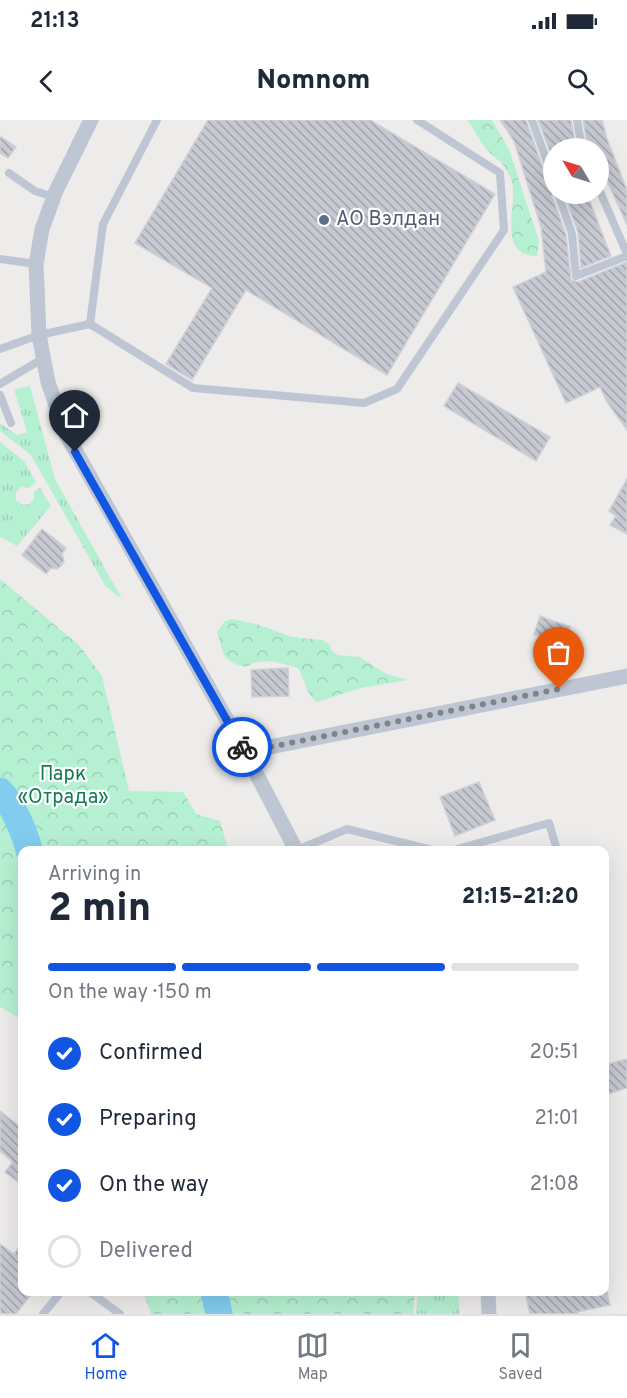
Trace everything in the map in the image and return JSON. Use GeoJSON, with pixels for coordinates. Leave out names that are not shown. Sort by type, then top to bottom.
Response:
{"type":"FeatureCollection","features":[{"type":"Feature","properties":{"kind":"street"},"geometry":{"type":"LineString","coordinates":[[91,120],[54,197],[42,229],[36,264],[39,335],[48,382],[66,434],[245,752],[295,846]]}},
{"type":"Feature","properties":{"kind":"street"},"geometry":{"type":"LineString","coordinates":[[245,752],[627,676]]}},
{"type":"Feature","properties":{"kind":"street"},"geometry":{"type":"LineString","coordinates":[[488,1296],[489,1314]]}},
{"type":"Feature","properties":{"kind":"lane"},"geometry":{"type":"LineString","coordinates":[[90,324],[103,224],[157,120]]}},
{"type":"Feature","properties":{"kind":"lane"},"geometry":{"type":"LineString","coordinates":[[0,349],[39,335],[90,324],[194,388],[364,403],[397,389],[504,230],[500,173],[417,120]]}},
{"type":"Feature","properties":{"kind":"lane"},"geometry":{"type":"LineString","coordinates":[[532,120],[543,151]]}},
{"type":"Feature","properties":{"kind":"lane"},"geometry":{"type":"LineString","coordinates":[[578,120],[581,138]]}},
{"type":"Feature","properties":{"kind":"lane"},"geometry":{"type":"LineString","coordinates":[[9,173],[35,191],[54,197]]}},
{"type":"Feature","properties":{"kind":"lane"},"geometry":{"type":"LineString","coordinates":[[562,204],[572,234],[576,276],[627,255],[605,204]]}},
{"type":"Feature","properties":{"kind":"lane"},"geometry":{"type":"LineString","coordinates":[[0,259],[36,264]]}},
{"type":"Feature","properties":{"kind":"lane"},"geometry":{"type":"LineString","coordinates":[[0,384],[44,358]]}},
{"type":"Feature","properties":{"kind":"lane"},"geometry":{"type":"LineString","coordinates":[[0,395],[11,423]]}},
{"type":"Feature","properties":{"kind":"lane"},"geometry":{"type":"LineString","coordinates":[[468,846],[549,823],[556,846]]}},
{"type":"Feature","properties":{"kind":"lane"},"geometry":{"type":"LineString","coordinates":[[307,846],[347,829],[416,846]]}},
{"type":"Feature","properties":{"kind":"lane"},"geometry":{"type":"LineString","coordinates":[[43,1314],[58,1296]]}},
{"type":"Feature","properties":{"kind":"lane"},"geometry":{"type":"LineString","coordinates":[[95,1296],[120,1314]]}},
{"type":"Feature","properties":{"kind":"green space"},"geometry":{"type":"Polygon","coordinates":[[[467,120],[492,120],[509,149],[539,241],[537,256],[524,253],[516,247],[512,238],[511,226],[513,189],[511,179],[504,166],[485,148],[467,120]]]}},
{"type":"Feature","properties":{"kind":"green space"},"geometry":{"type":"Polygon","coordinates":[[[30,386],[55,479],[122,599],[106,587],[31,455],[0,431],[0,423],[17,435],[27,432],[14,389],[30,386]]]}},
{"type":"Feature","properties":{"kind":"green space"},"geometry":{"type":"Polygon","coordinates":[[[0,442],[24,461],[36,482],[29,488],[21,487],[16,493],[16,500],[23,505],[30,504],[34,498],[34,492],[40,488],[51,506],[17,546],[0,537],[0,442]]]}},
{"type":"Feature","properties":{"kind":"green space","name":"Парк «Отрада»"},"geometry":{"type":"Polygon","coordinates":[[[0,579],[80,646],[102,676],[129,791],[183,792],[196,814],[220,821],[227,846],[18,846],[18,1018],[0,1007],[0,579]]]}},
{"type":"Feature","properties":{"kind":"green space"},"geometry":{"type":"Polygon","coordinates":[[[232,619],[256,624],[292,637],[322,640],[329,644],[332,651],[338,655],[360,657],[386,674],[408,680],[361,688],[317,702],[310,695],[298,668],[266,661],[246,667],[228,659],[223,652],[217,632],[225,621],[232,619]]]}},
{"type":"Feature","properties":{"kind":"green space"},"geometry":{"type":"Polygon","coordinates":[[[144,1296],[415,1296],[413,1314],[151,1314],[144,1296]]]}},
{"type":"Feature","properties":{"kind":"green space"},"geometry":{"type":"Polygon","coordinates":[[[418,1296],[458,1296],[460,1314],[416,1314],[418,1296]]]}},
{"type":"Feature","properties":{"kind":"building"},"geometry":{"type":"Polygon","coordinates":[[[208,120],[370,120],[495,194],[387,375],[246,290],[192,380],[166,364],[212,288],[135,243],[208,120]]]}},
{"type":"Feature","properties":{"kind":"building"},"geometry":{"type":"Polygon","coordinates":[[[500,120],[526,120],[543,169],[543,204],[555,204],[566,235],[571,280],[578,282],[627,262],[627,430],[607,402],[600,387],[566,403],[513,287],[546,272],[541,227],[514,141],[500,120]]]}},
{"type":"Feature","properties":{"kind":"building"},"geometry":{"type":"Polygon","coordinates":[[[538,120],[571,120],[574,138],[545,138],[538,120]]]}},
{"type":"Feature","properties":{"kind":"building"},"geometry":{"type":"Polygon","coordinates":[[[583,120],[602,120],[607,138],[586,138],[583,120]]]}},
{"type":"Feature","properties":{"kind":"building"},"geometry":{"type":"Polygon","coordinates":[[[0,136],[16,147],[8,158],[0,153],[0,136]]]}},
{"type":"Feature","properties":{"kind":"building"},"geometry":{"type":"Polygon","coordinates":[[[609,144],[627,190],[627,225],[609,185],[609,144]]]}},
{"type":"Feature","properties":{"kind":"building"},"geometry":{"type":"Polygon","coordinates":[[[568,204],[591,204],[611,256],[581,268],[578,232],[568,204]]]}},
{"type":"Feature","properties":{"kind":"building"},"geometry":{"type":"Polygon","coordinates":[[[458,383],[550,437],[536,461],[444,406],[458,383]]]}},
{"type":"Feature","properties":{"kind":"building"},"geometry":{"type":"Polygon","coordinates":[[[627,479],[627,534],[610,525],[616,516],[609,511],[627,479]]]}},
{"type":"Feature","properties":{"kind":"building"},"geometry":{"type":"Polygon","coordinates":[[[42,529],[66,548],[62,554],[64,561],[61,566],[57,569],[51,568],[46,574],[22,555],[42,529]]]}},
{"type":"Feature","properties":{"kind":"building"},"geometry":{"type":"Polygon","coordinates":[[[540,616],[570,627],[564,644],[534,634],[540,616]]]}},
{"type":"Feature","properties":{"kind":"building"},"geometry":{"type":"Polygon","coordinates":[[[288,668],[289,696],[252,697],[251,670],[288,668]]]}},
{"type":"Feature","properties":{"kind":"building"},"geometry":{"type":"Polygon","coordinates":[[[479,782],[495,820],[455,836],[440,797],[479,782]]]}},
{"type":"Feature","properties":{"kind":"building"},"geometry":{"type":"Polygon","coordinates":[[[627,1059],[627,1088],[609,1093],[609,1064],[627,1059]]]}},
{"type":"Feature","properties":{"kind":"building"},"geometry":{"type":"Polygon","coordinates":[[[0,1111],[18,1125],[18,1182],[5,1172],[13,1162],[0,1151],[0,1111]]]}},
{"type":"Feature","properties":{"kind":"building"},"geometry":{"type":"Polygon","coordinates":[[[0,1244],[14,1254],[18,1248],[18,1296],[30,1296],[16,1314],[0,1314],[0,1244]]]}},
{"type":"Feature","properties":{"kind":"building"},"geometry":{"type":"Polygon","coordinates":[[[526,1296],[608,1296],[610,1305],[577,1312],[578,1314],[530,1314],[526,1296]]]}},
{"type":"Feature","properties":{"kind":"waterway"},"geometry":{"type":"LineString","coordinates":[[0,791],[18,819],[28,846]]}},
{"type":"Feature","properties":{"kind":"waterway"},"geometry":{"type":"LineString","coordinates":[[215,1296],[219,1314]]}},
{"type":"Feature","properties":{"kind":"way so far"},"geometry":{"type":"LineString","coordinates":[[242,747],[245,752],[559,689]]}},
{"type":"Feature","properties":{"kind":"place","name":"АО Вэлдан"},"geometry":{"type":"Point","coordinates":[324,220]}},
{"type":"Feature","properties":{"kind":"route"},"geometry":{"type":"LineString","coordinates":[[75,452],[242,747]]}}]}
